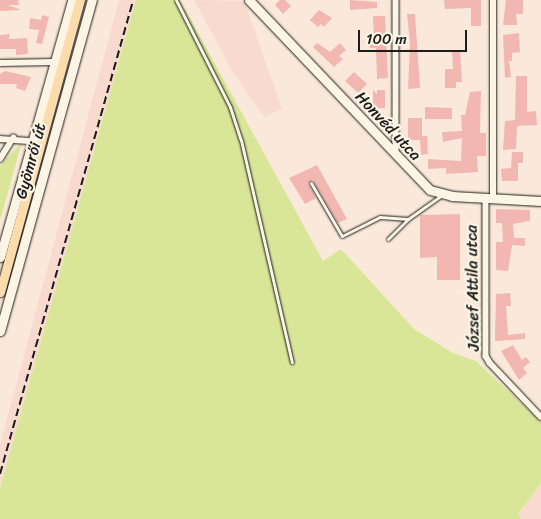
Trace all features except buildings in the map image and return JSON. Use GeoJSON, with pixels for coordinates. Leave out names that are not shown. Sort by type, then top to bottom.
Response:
{"type":"FeatureCollection","features":[{"type":"Feature","properties":{"kind":"main road"},"geometry":{"type":"LineString","coordinates":[[0,292],[80,0]]}},
{"type":"Feature","properties":{"kind":"street","name":"Gyömrői út"},"geometry":{"type":"LineString","coordinates":[[0,257],[72,0]]}},
{"type":"Feature","properties":{"kind":"street","name":"Gyömrői út"},"geometry":{"type":"LineString","coordinates":[[0,331],[93,0]]}},
{"type":"Feature","properties":{"kind":"street","name":"Honvéd utca"},"geometry":{"type":"LineString","coordinates":[[249,0],[421,183],[442,194],[541,201]]}},
{"type":"Feature","properties":{"kind":"street"},"geometry":{"type":"LineString","coordinates":[[396,0],[396,156]]}},
{"type":"Feature","properties":{"kind":"street","name":"József Attila utca"},"geometry":{"type":"LineString","coordinates":[[493,0],[486,356],[490,364],[541,417]]}},
{"type":"Feature","properties":{"kind":"street"},"geometry":{"type":"LineString","coordinates":[[0,63],[54,62]]}},
{"type":"Feature","properties":{"kind":"street"},"geometry":{"type":"LineString","coordinates":[[0,139],[14,138],[32,141]]}},
{"type":"Feature","properties":{"kind":"street"},"geometry":{"type":"LineString","coordinates":[[0,159],[14,138]]}},
{"type":"Feature","properties":{"kind":"lane"},"geometry":{"type":"LineString","coordinates":[[176,0],[230,107],[241,140],[292,362]]}},
{"type":"Feature","properties":{"kind":"lane"},"geometry":{"type":"LineString","coordinates":[[311,183],[342,236],[380,217],[408,219]]}},
{"type":"Feature","properties":{"kind":"lane"},"geometry":{"type":"LineString","coordinates":[[388,239],[408,219],[442,194]]}},
{"type":"Feature","properties":{"kind":"shaded area"},"geometry":{"type":"Polygon","coordinates":[[[119,0],[136,0],[0,488],[0,445],[119,0]]]}},
{"type":"Feature","properties":{"kind":"shaded area"},"geometry":{"type":"Polygon","coordinates":[[[194,0],[244,1],[282,109],[264,117],[233,72],[194,0]]]}},
{"type":"Feature","properties":{"kind":"shaded area"},"geometry":{"type":"Polygon","coordinates":[[[541,483],[541,519],[521,519],[518,514],[541,483]]]}},
{"type":"Feature","properties":{"kind":"green space"},"geometry":{"type":"Polygon","coordinates":[[[136,0],[180,0],[323,261],[341,249],[414,329],[453,353],[476,361],[541,422],[541,483],[518,514],[521,519],[0,519],[0,488],[136,0]]]}},
{"type":"Feature","properties":{"kind":"green space"},"geometry":{"type":"Polygon","coordinates":[[[22,142],[0,221],[0,165],[22,142]]]}},
{"type":"Feature","properties":{"kind":"railway"},"geometry":{"type":"LineString","coordinates":[[0,474],[133,0]]}}]}
